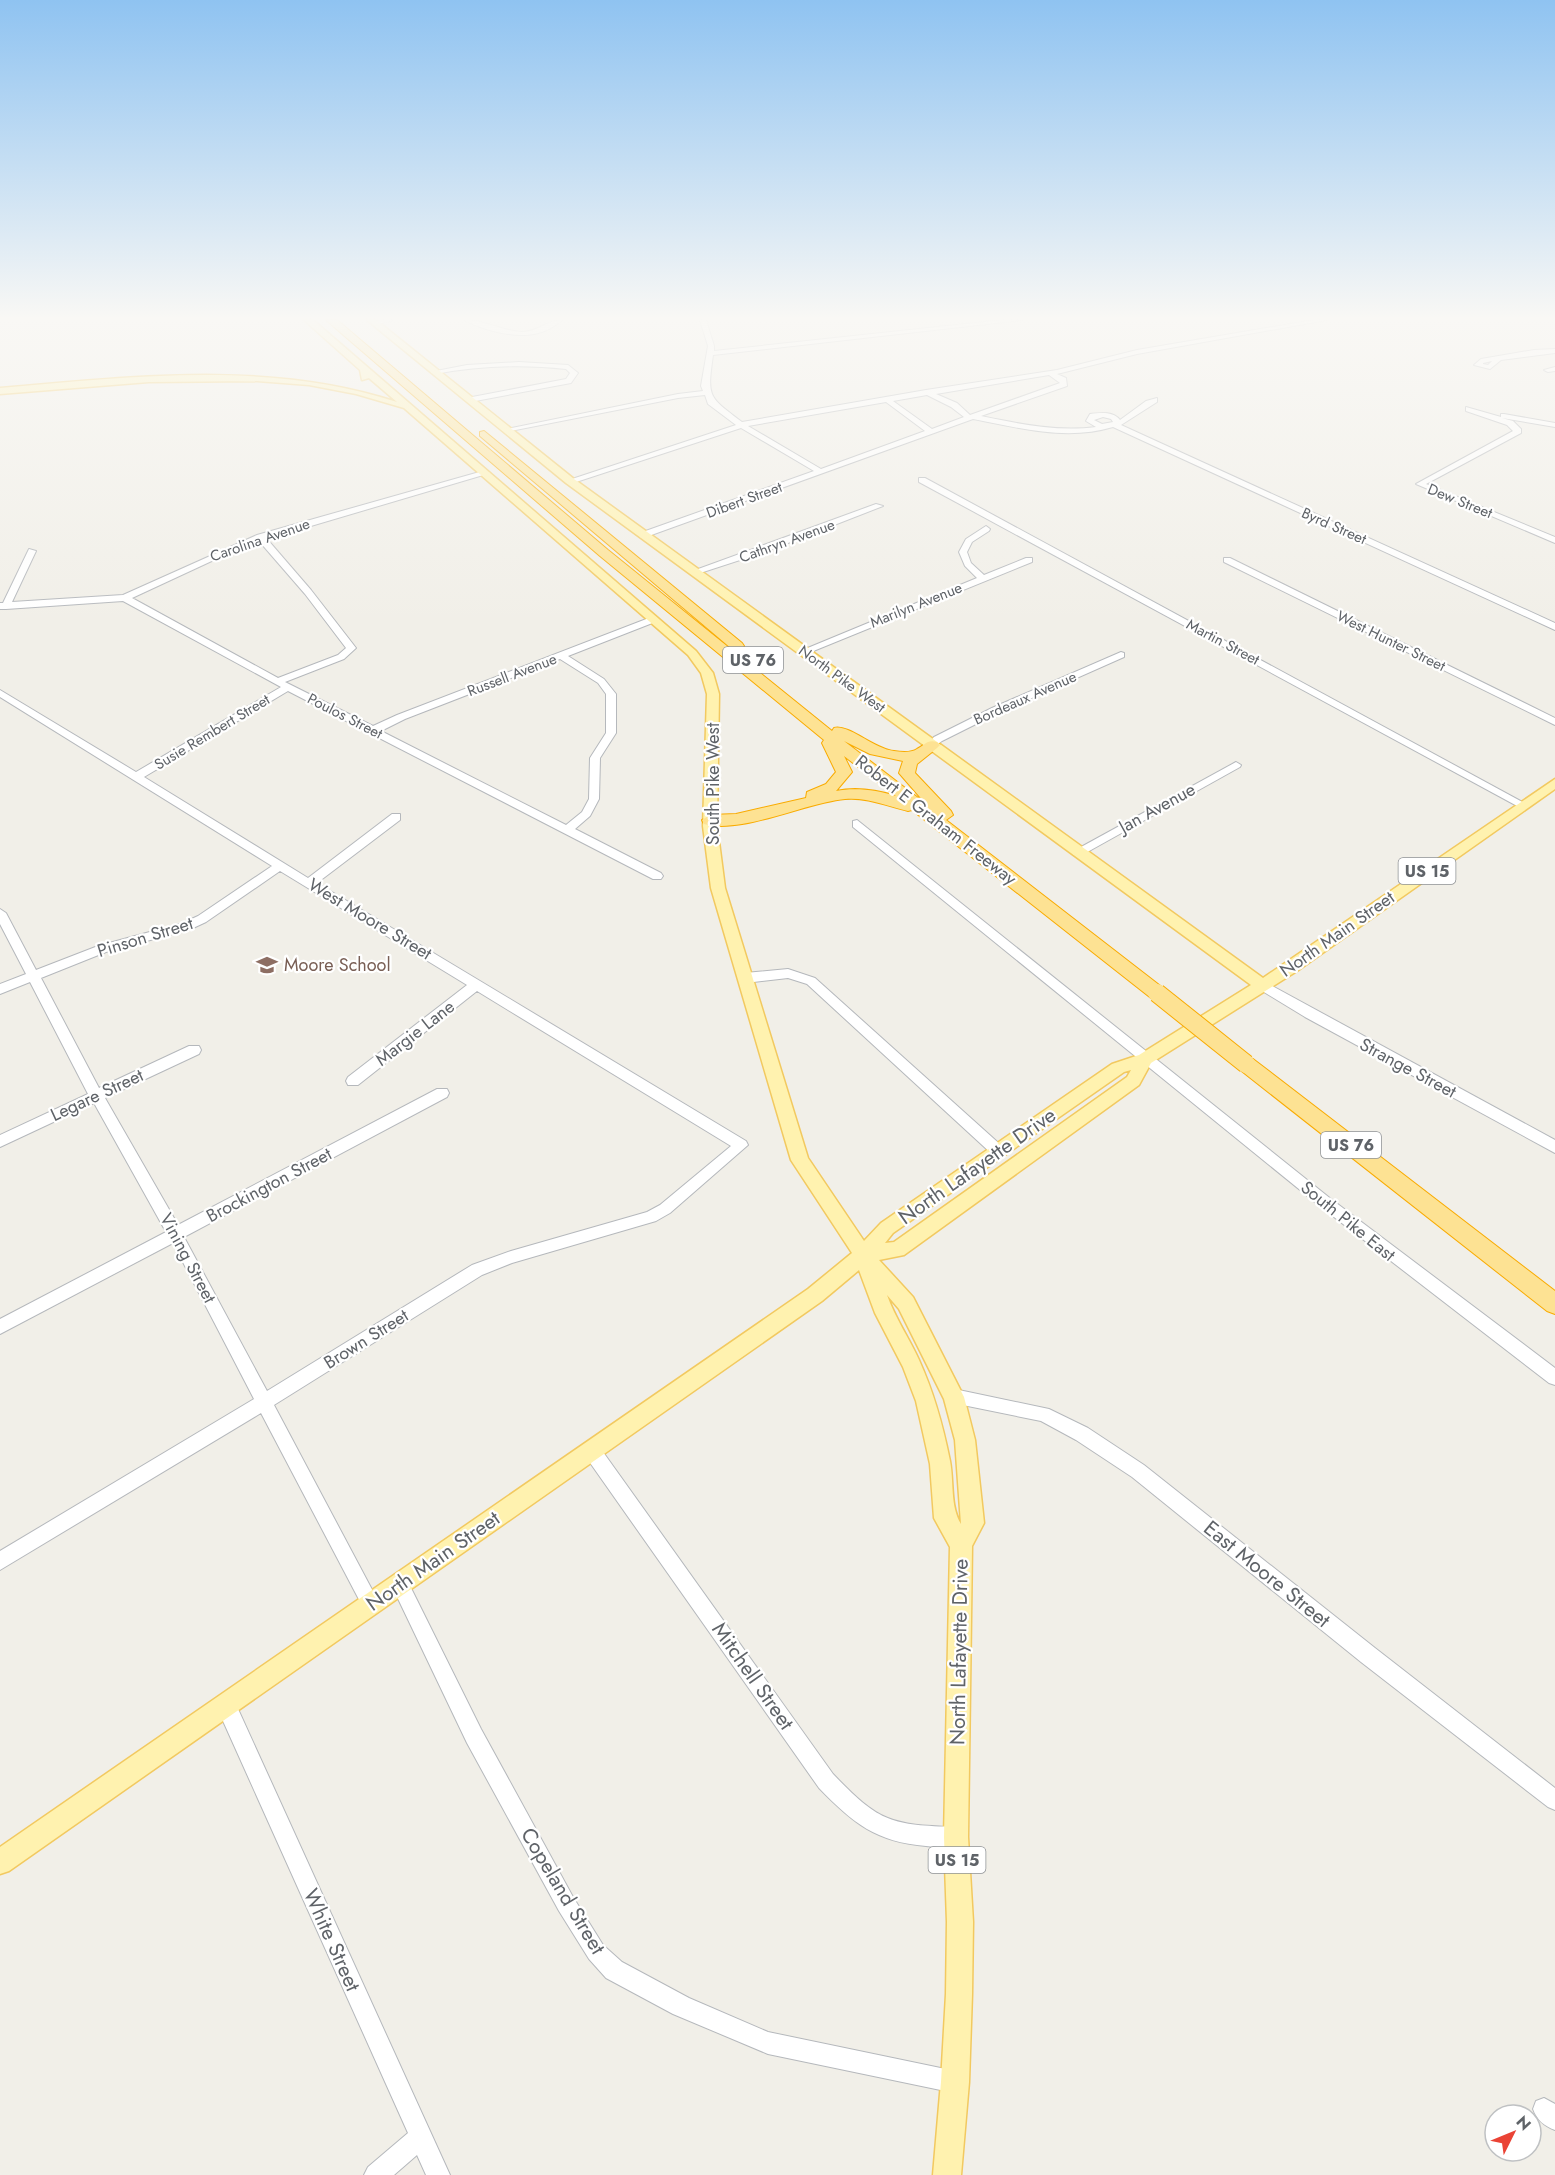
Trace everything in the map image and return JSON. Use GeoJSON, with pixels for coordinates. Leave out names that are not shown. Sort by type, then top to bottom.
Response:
{"type":"FeatureCollection","features":[{"type":"Feature","properties":{"kind":"highway","name":"Robert E Graham Freeway"},"geometry":{"type":"LineString","coordinates":[[450,422],[613,561],[1552,1294]]}},
{"type":"Feature","properties":{"kind":"highway","name":"Robert E Graham Freeway"},"geometry":{"type":"LineString","coordinates":[[468,422],[831,732]]}},
{"type":"Feature","properties":{"kind":"highway"},"geometry":{"type":"LineString","coordinates":[[831,732],[879,754],[896,757],[916,755]]}},
{"type":"Feature","properties":{"kind":"highway"},"geometry":{"type":"LineString","coordinates":[[769,812],[832,788],[844,772],[831,732]]}},
{"type":"Feature","properties":{"kind":"highway"},"geometry":{"type":"LineString","coordinates":[[932,746],[916,755],[910,762],[908,772],[942,819]]}},
{"type":"Feature","properties":{"kind":"highway"},"geometry":{"type":"LineString","coordinates":[[710,820],[736,819],[845,794],[861,794],[898,802],[942,819]]}},
{"type":"Feature","properties":{"kind":"main road","name":"South Pike West"},"geometry":{"type":"LineString","coordinates":[[425,422],[692,653],[707,673],[713,694],[710,820],[718,888],[800,1160],[863,1256]]}},
{"type":"Feature","properties":{"kind":"main road","name":"North Pike West"},"geometry":{"type":"LineString","coordinates":[[496,422],[570,481],[643,535],[1263,986]]}},
{"type":"Feature","properties":{"kind":"main road","name":"North Main Street"},"geometry":{"type":"LineString","coordinates":[[1145,1059],[1263,986],[1555,783]]}},
{"type":"Feature","properties":{"kind":"main road","name":"North Lafayette Drive"},"geometry":{"type":"LineString","coordinates":[[947,2175],[955,2082],[960,1932],[956,1837],[961,1544],[973,1523],[965,1440],[954,1397],[906,1303],[863,1256],[887,1228],[1118,1068],[1145,1059]]}},
{"type":"Feature","properties":{"kind":"main road"},"geometry":{"type":"LineString","coordinates":[[961,1544],[945,1518],[940,1464],[926,1401],[911,1363],[884,1313],[863,1256],[898,1249],[1133,1081],[1145,1059]]}},
{"type":"Feature","properties":{"kind":"main road","name":"North Main Street"},"geometry":{"type":"LineString","coordinates":[[0,1862],[592,1451],[814,1295],[863,1256]]}},
{"type":"Feature","properties":{"kind":"street"},"geometry":{"type":"LineString","coordinates":[[506,430],[549,422]]}},
{"type":"Feature","properties":{"kind":"street"},"geometry":{"type":"LineString","coordinates":[[738,422],[821,472]]}},
{"type":"Feature","properties":{"kind":"street"},"geometry":{"type":"LineString","coordinates":[[570,481],[741,424],[756,422]]}},
{"type":"Feature","properties":{"kind":"street"},"geometry":{"type":"LineString","coordinates":[[917,422],[931,432]]}},
{"type":"Feature","properties":{"kind":"street","name":"Dibert Street"},"geometry":{"type":"LineString","coordinates":[[643,535],[958,422]]}},
{"type":"Feature","properties":{"kind":"street"},"geometry":{"type":"LineString","coordinates":[[994,422],[1059,434],[1125,422]]}},
{"type":"Feature","properties":{"kind":"street","name":"Dew Street"},"geometry":{"type":"LineString","coordinates":[[1506,422],[1518,431],[1420,484],[1555,540]]}},
{"type":"Feature","properties":{"kind":"street"},"geometry":{"type":"LineString","coordinates":[[1535,422],[1555,425]]}},
{"type":"Feature","properties":{"kind":"street","name":"Byrd Street"},"geometry":{"type":"LineString","coordinates":[[1114,425],[1555,627]]}},
{"type":"Feature","properties":{"kind":"street","name":"Carolina Avenue"},"geometry":{"type":"LineString","coordinates":[[3,606],[124,598],[224,550],[260,537],[486,473]]}},
{"type":"Feature","properties":{"kind":"street","name":"Martin Street"},"geometry":{"type":"LineString","coordinates":[[922,480],[1523,805]]}},
{"type":"Feature","properties":{"kind":"street","name":"Cathryn Avenue"},"geometry":{"type":"LineString","coordinates":[[694,572],[762,550],[879,506]]}},
{"type":"Feature","properties":{"kind":"street"},"geometry":{"type":"LineString","coordinates":[[982,578],[968,567],[963,552],[968,540],[986,530]]}},
{"type":"Feature","properties":{"kind":"street","name":"Susie Rembert Street"},"geometry":{"type":"LineString","coordinates":[[136,777],[283,684],[341,657],[351,648],[308,592],[260,537]]}},
{"type":"Feature","properties":{"kind":"street"},"geometry":{"type":"LineString","coordinates":[[3,606],[32,551]]}},
{"type":"Feature","properties":{"kind":"street","name":"Marilyn Avenue"},"geometry":{"type":"LineString","coordinates":[[803,652],[1029,560]]}},
{"type":"Feature","properties":{"kind":"street","name":"West Hunter Street"},"geometry":{"type":"LineString","coordinates":[[1227,560],[1555,722]]}},
{"type":"Feature","properties":{"kind":"street","name":"Poulos Street"},"geometry":{"type":"LineString","coordinates":[[124,598],[283,684],[657,876]]}},
{"type":"Feature","properties":{"kind":"street","name":"Russell Avenue"},"geometry":{"type":"LineString","coordinates":[[374,730],[401,717],[652,620]]}},
{"type":"Feature","properties":{"kind":"street","name":"Bordeaux Avenue"},"geometry":{"type":"LineString","coordinates":[[932,746],[938,739],[996,710],[1121,655]]}},
{"type":"Feature","properties":{"kind":"street"},"geometry":{"type":"LineString","coordinates":[[562,656],[601,681],[611,694],[611,734],[595,758],[594,799],[586,814],[568,829]]}},
{"type":"Feature","properties":{"kind":"street","name":"West Moore Street"},"geometry":{"type":"LineString","coordinates":[[0,693],[280,866],[741,1145]]}},
{"type":"Feature","properties":{"kind":"street","name":"Jan Avenue"},"geometry":{"type":"LineString","coordinates":[[1078,852],[1236,765]]}},
{"type":"Feature","properties":{"kind":"street"},"geometry":{"type":"LineString","coordinates":[[309,883],[396,817]]}},
{"type":"Feature","properties":{"kind":"street","name":"South Pike East"},"geometry":{"type":"LineString","coordinates":[[857,824],[1145,1059],[1391,1255],[1555,1378]]}},
{"type":"Feature","properties":{"kind":"street","name":"Pinson Street"},"geometry":{"type":"LineString","coordinates":[[0,989],[102,949],[188,926],[209,915],[280,866]]}},
{"type":"Feature","properties":{"kind":"street","name":"Vining Street"},"geometry":{"type":"LineString","coordinates":[[0,913],[96,1095],[176,1235],[371,1605]]}},
{"type":"Feature","properties":{"kind":"street"},"geometry":{"type":"LineString","coordinates":[[746,978],[788,973],[811,981],[998,1151]]}},
{"type":"Feature","properties":{"kind":"street","name":"Margie Lane"},"geometry":{"type":"LineString","coordinates":[[353,1081],[477,984]]}},
{"type":"Feature","properties":{"kind":"street","name":"Strange Street"},"geometry":{"type":"LineString","coordinates":[[1263,986],[1310,1014],[1555,1147]]}},
{"type":"Feature","properties":{"kind":"street","name":"Legare Street"},"geometry":{"type":"LineString","coordinates":[[0,1141],[194,1050]]}},
{"type":"Feature","properties":{"kind":"street","name":"Brockington Street"},"geometry":{"type":"LineString","coordinates":[[0,1327],[442,1093]]}},
{"type":"Feature","properties":{"kind":"street","name":"Brown Street"},"geometry":{"type":"LineString","coordinates":[[0,1561],[490,1264],[651,1217],[665,1209],[741,1145]]}},
{"type":"Feature","properties":{"kind":"street","name":"East Moore Street"},"geometry":{"type":"LineString","coordinates":[[954,1397],[1043,1414],[1082,1434],[1138,1471],[1368,1655],[1555,1800]]}},
{"type":"Feature","properties":{"kind":"street","name":"Mitchell Street"},"geometry":{"type":"LineString","coordinates":[[592,1451],[712,1617],[826,1781],[845,1802],[873,1825],[887,1832],[908,1836],[956,1837]]}},
{"type":"Feature","properties":{"kind":"street","name":"Copeland Street"},"geometry":{"type":"LineString","coordinates":[[400,1584],[474,1736],[566,1904],[596,1952],[614,1970],[681,2006],[768,2043],[955,2082]]}},
{"type":"Feature","properties":{"kind":"street","name":"White Street"},"geometry":{"type":"LineString","coordinates":[[226,1705],[438,2175]]}},
{"type":"Feature","properties":{"kind":"street"},"geometry":{"type":"LineString","coordinates":[[376,2175],[421,2137]]}},
{"type":"Feature","properties":{"kind":"place","name":"Moore School"},"geometry":{"type":"Point","coordinates":[267,965]}}]}
